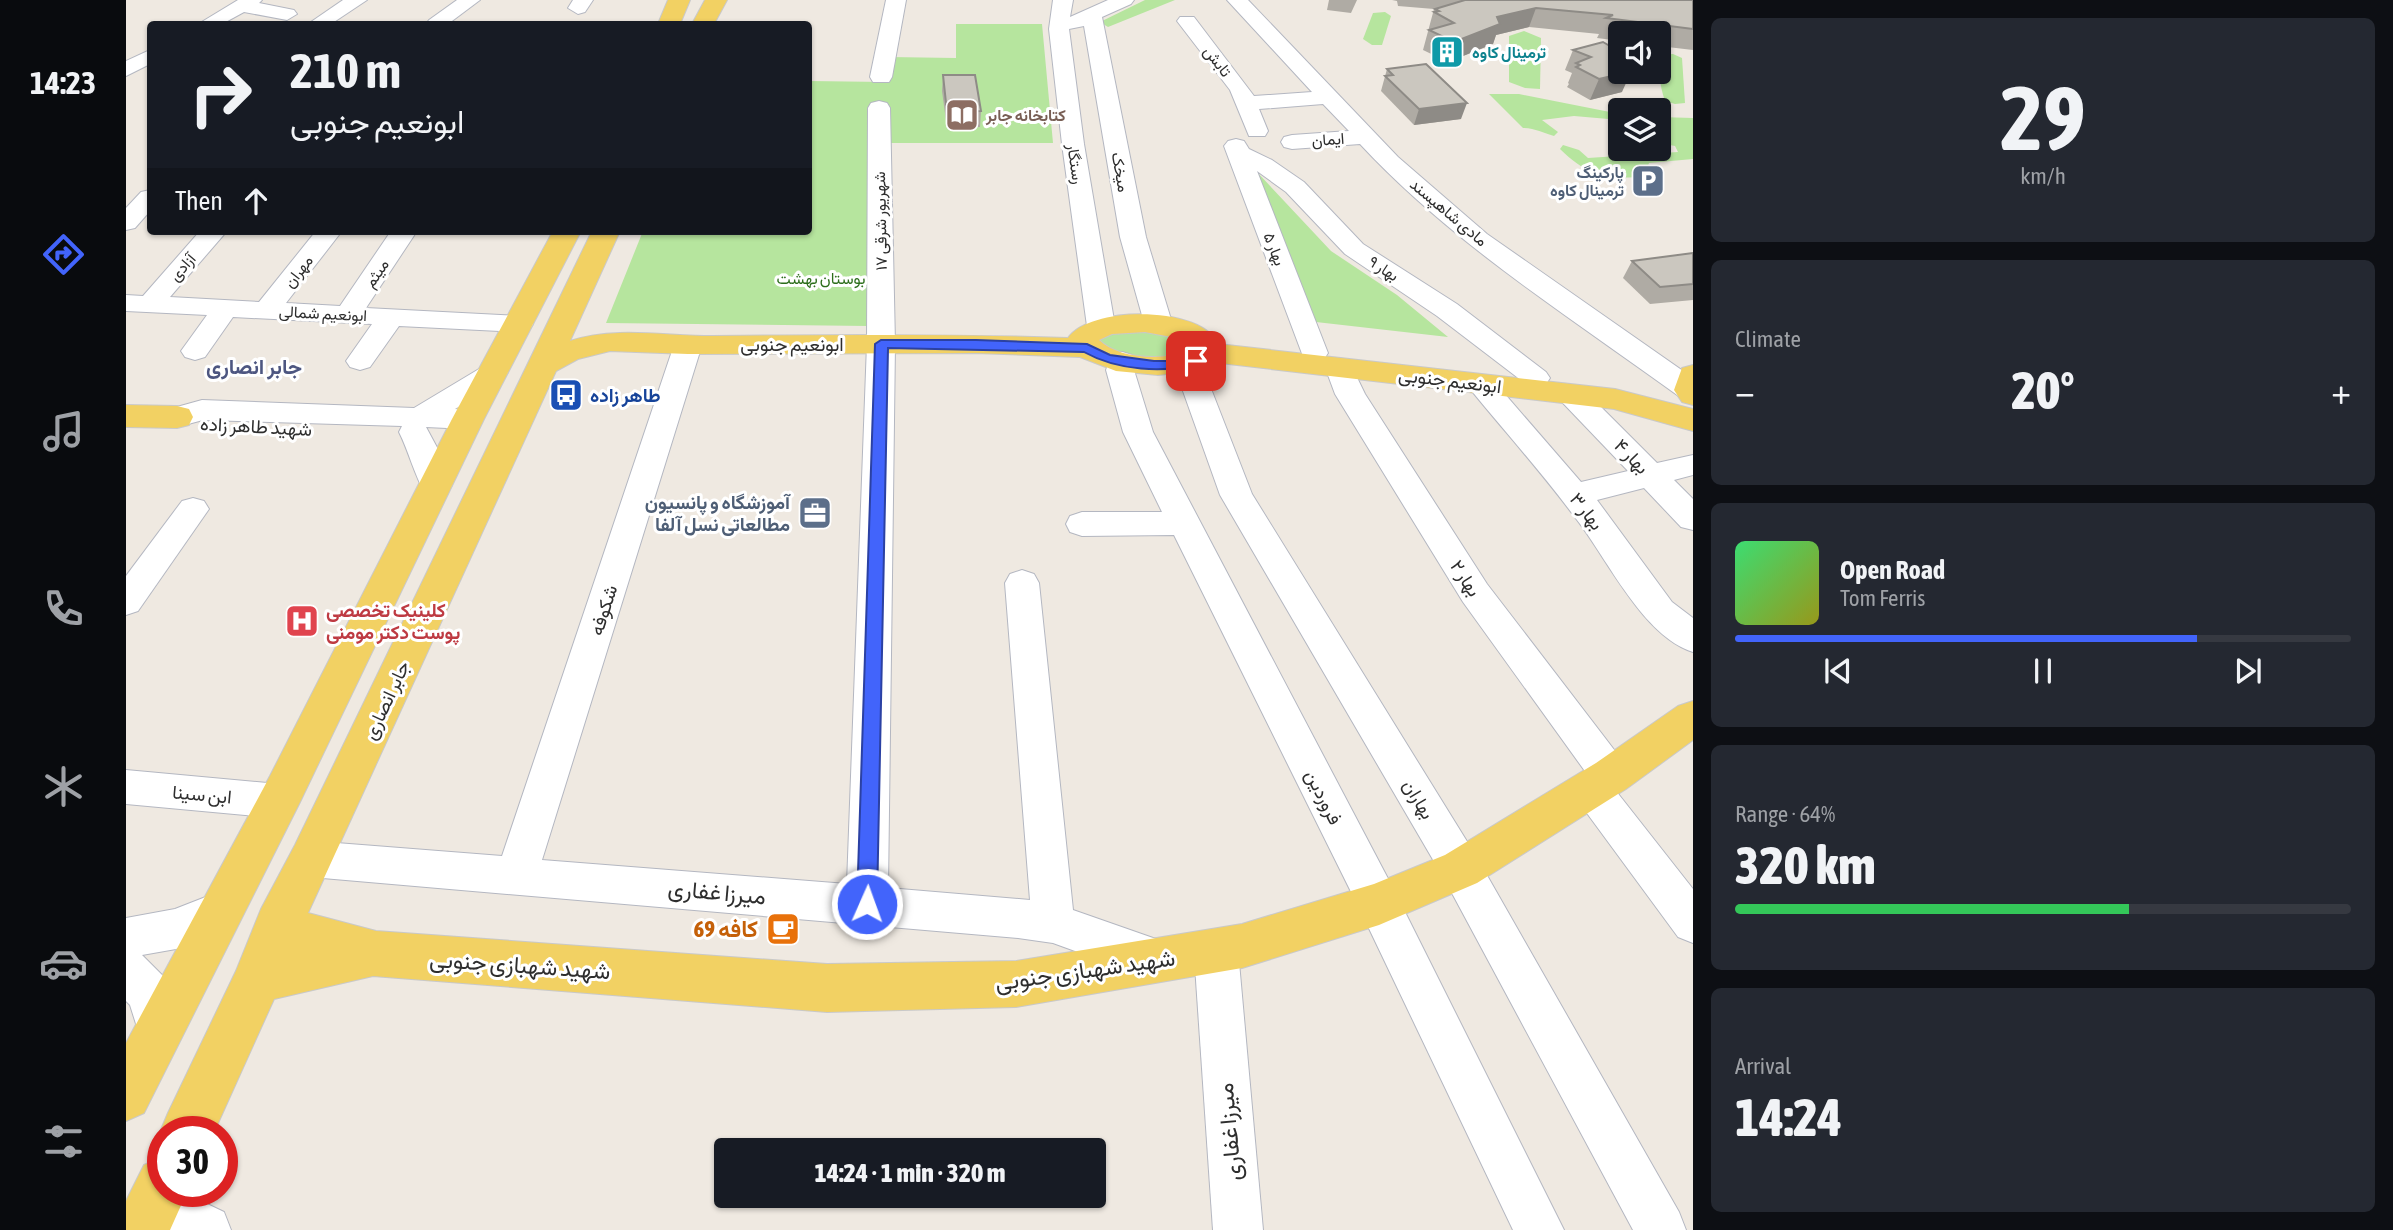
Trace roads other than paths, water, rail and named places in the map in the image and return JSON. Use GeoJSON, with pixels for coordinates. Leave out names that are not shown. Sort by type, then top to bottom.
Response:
{"type":"FeatureCollection","features":[{"type":"Feature","properties":{"kind":"main road"},"geometry":{"type":"LineString","coordinates":[[673,21],[679,0]]}},
{"type":"Feature","properties":{"kind":"main road"},"geometry":{"type":"LineString","coordinates":[[674,21],[688,0]]}},
{"type":"Feature","properties":{"kind":"main road"},"geometry":{"type":"LineString","coordinates":[[702,21],[710,0]]}},
{"type":"Feature","properties":{"kind":"main road"},"geometry":{"type":"LineString","coordinates":[[703,21],[716,0]]}},
{"type":"Feature","properties":{"kind":"main road"},"geometry":{"type":"LineString","coordinates":[[126,1095],[278,801],[465,426],[565,235]]}},
{"type":"Feature","properties":{"kind":"main road","name":"جابر انصاری"},"geometry":{"type":"LineString","coordinates":[[194,1116],[258,979],[278,925],[604,235]]}},
{"type":"Feature","properties":{"kind":"main road","name":"ابونعیم جنوبی"},"geometry":{"type":"LineString","coordinates":[[566,317],[598,330],[976,344],[1101,341]]}},
{"type":"Feature","properties":{"kind":"main road"},"geometry":{"type":"LineString","coordinates":[[1145,323],[1186,331],[1198,352],[1154,365],[1101,341],[1145,323]]}},
{"type":"Feature","properties":{"kind":"main road","name":"ابونعیم جنوبی"},"geometry":{"type":"LineString","coordinates":[[544,365],[567,352],[594,343],[688,345],[881,339]]}},
{"type":"Feature","properties":{"kind":"main road","name":"ابونعیم جنوبی"},"geometry":{"type":"LineString","coordinates":[[1198,352],[1536,378],[1692,395]]}},
{"type":"Feature","properties":{"kind":"main road","name":"ابونعیم جنوبی"},"geometry":{"type":"LineString","coordinates":[[1326,360],[1481,384],[1615,399],[1692,395]]}},
{"type":"Feature","properties":{"kind":"main road"},"geometry":{"type":"LineString","coordinates":[[126,416],[177,416]]}},
{"type":"Feature","properties":{"kind":"main road"},"geometry":{"type":"LineString","coordinates":[[465,426],[514,429]]}},
{"type":"Feature","properties":{"kind":"main road","name":"شهید شهبازی جنوبی"},"geometry":{"type":"LineString","coordinates":[[278,925],[329,943],[376,954],[827,988],[1016,984],[1242,946],[1379,904],[1461,869],[1690,725]]}},
{"type":"Feature","properties":{"kind":"main road","name":"شهید شهبازی جنوبی"},"geometry":{"type":"LineString","coordinates":[[258,979],[309,966],[376,954]]}},
{"type":"Feature","properties":{"kind":"street"},"geometry":{"type":"LineString","coordinates":[[275,21],[308,0]]}},
{"type":"Feature","properties":{"kind":"street"},"geometry":{"type":"LineString","coordinates":[[315,0],[352,3]]}},
{"type":"Feature","properties":{"kind":"street"},"geometry":{"type":"LineString","coordinates":[[440,21],[470,0]]}},
{"type":"Feature","properties":{"kind":"street"},"geometry":{"type":"LineString","coordinates":[[881,77],[896,0]]}},
{"type":"Feature","properties":{"kind":"street","name":"رستگار"},"geometry":{"type":"LineString","coordinates":[[1063,0],[1059,29],[1101,341]]}},
{"type":"Feature","properties":{"kind":"street","name":"مادی شاهپسند"},"geometry":{"type":"LineString","coordinates":[[1237,0],[1390,162],[1478,239],[1692,395]]}},
{"type":"Feature","properties":{"kind":"street"},"geometry":{"type":"LineString","coordinates":[[1059,29],[1117,1]]}},
{"type":"Feature","properties":{"kind":"street"},"geometry":{"type":"LineString","coordinates":[[215,21],[247,3],[287,14]]}},
{"type":"Feature","properties":{"kind":"street"},"geometry":{"type":"LineString","coordinates":[[323,21],[352,3]]}},
{"type":"Feature","properties":{"kind":"street","name":"میخک"},"geometry":{"type":"LineString","coordinates":[[1092,15],[1133,237],[1159,326]]}},
{"type":"Feature","properties":{"kind":"street","name":"تابش"},"geometry":{"type":"LineString","coordinates":[[1187,21],[1240,89],[1247,103],[1244,143]]}},
{"type":"Feature","properties":{"kind":"street"},"geometry":{"type":"LineString","coordinates":[[126,70],[147,58]]}},
{"type":"Feature","properties":{"kind":"street"},"geometry":{"type":"LineString","coordinates":[[1247,103],[1327,97]]}},
{"type":"Feature","properties":{"kind":"street","name":"۱۷ شهریور شرقی"},"geometry":{"type":"LineString","coordinates":[[867,904],[881,339],[879,107]]}},
{"type":"Feature","properties":{"kind":"street","name":"ایمان"},"geometry":{"type":"LineString","coordinates":[[1292,142],[1365,136]]}},
{"type":"Feature","properties":{"kind":"street","name":"بهار ۵"},"geometry":{"type":"LineString","coordinates":[[1244,143],[1326,360]]}},
{"type":"Feature","properties":{"kind":"street","name":"بهار ۹"},"geometry":{"type":"LineString","coordinates":[[1244,143],[1264,165],[1294,187],[1354,249],[1447,310],[1536,378]]}},
{"type":"Feature","properties":{"kind":"street"},"geometry":{"type":"LineString","coordinates":[[126,223],[147,200]]}},
{"type":"Feature","properties":{"kind":"street","name":"آزادی"},"geometry":{"type":"LineString","coordinates":[[138,303],[210,235]]}},
{"type":"Feature","properties":{"kind":"street","name":"مهران"},"geometry":{"type":"LineString","coordinates":[[267,310],[326,235]]}},
{"type":"Feature","properties":{"kind":"street","name":"میثم"},"geometry":{"type":"LineString","coordinates":[[348,315],[401,235]]}},
{"type":"Feature","properties":{"kind":"street","name":"ابونعیم شمالی"},"geometry":{"type":"LineString","coordinates":[[138,303],[519,324]]}},
{"type":"Feature","properties":{"kind":"street"},"geometry":{"type":"LineString","coordinates":[[195,351],[226,308]]}},
{"type":"Feature","properties":{"kind":"street"},"geometry":{"type":"LineString","coordinates":[[360,361],[390,317]]}},
{"type":"Feature","properties":{"kind":"street","name":"فروردین"},"geometry":{"type":"LineString","coordinates":[[1101,341],[1120,370],[1138,432],[1379,904],[1539,1230]]}},
{"type":"Feature","properties":{"kind":"street","name":"شکوفه"},"geometry":{"type":"LineString","coordinates":[[516,876],[688,345]]}},
{"type":"Feature","properties":{"kind":"street","name":"بهاران"},"geometry":{"type":"LineString","coordinates":[[1198,352],[1236,495],[1461,869],[1661,1230]]}},
{"type":"Feature","properties":{"kind":"street","name":"بهار ۲"},"geometry":{"type":"LineString","coordinates":[[1326,360],[1475,593],[1693,923]]}},
{"type":"Feature","properties":{"kind":"street"},"geometry":{"type":"LineString","coordinates":[[436,485],[416,425],[494,372]]}},
{"type":"Feature","properties":{"kind":"street","name":"بهار ۳"},"geometry":{"type":"LineString","coordinates":[[1481,384],[1574,495],[1660,611],[1693,638]]}},
{"type":"Feature","properties":{"kind":"street","name":"بهار ۴"},"geometry":{"type":"LineString","coordinates":[[1571,394],[1693,519]]}},
{"type":"Feature","properties":{"kind":"street","name":"شهید طاهر زاده"},"geometry":{"type":"LineString","coordinates":[[177,416],[193,424],[465,426]]}},
{"type":"Feature","properties":{"kind":"street"},"geometry":{"type":"LineString","coordinates":[[1574,495],[1693,465]]}},
{"type":"Feature","properties":{"kind":"street"},"geometry":{"type":"LineString","coordinates":[[126,602],[193,509]]}},
{"type":"Feature","properties":{"kind":"street"},"geometry":{"type":"LineString","coordinates":[[1082,524],[1185,523]]}},
{"type":"Feature","properties":{"kind":"street"},"geometry":{"type":"LineString","coordinates":[[1022,583],[1053,923]]}},
{"type":"Feature","properties":{"kind":"street","name":"ابن سینا"},"geometry":{"type":"LineString","coordinates":[[126,787],[278,801]]}},
{"type":"Feature","properties":{"kind":"street","name":"میرزا غفاری"},"geometry":{"type":"LineString","coordinates":[[311,859],[867,904],[1053,923],[1158,960]]}},
{"type":"Feature","properties":{"kind":"street"},"geometry":{"type":"LineString","coordinates":[[126,938],[176,929],[221,911]]}},
{"type":"Feature","properties":{"kind":"street","name":"میرزا غفاری"},"geometry":{"type":"LineString","coordinates":[[1216,951],[1238,1230]]}},
{"type":"Feature","properties":{"kind":"street"},"geometry":{"type":"LineString","coordinates":[[126,970],[150,994],[159,1030]]}},
{"type":"Feature","properties":{"kind":"street"},"geometry":{"type":"LineString","coordinates":[[154,1207],[206,1230]]}},
{"type":"Feature","properties":{"kind":"place","name":"ترمینال کاوه"},"geometry":{"type":"Point","coordinates":[1447,52]}},
{"type":"Feature","properties":{"kind":"place","name":"کتابخانه جابر"},"geometry":{"type":"Point","coordinates":[962,115]}},
{"type":"Feature","properties":{"kind":"place","name":"پارکینگ ترمینال کاوه"},"geometry":{"type":"Point","coordinates":[1648,181]}},
{"type":"Feature","properties":{"kind":"place","name":"طاهر زاده"},"geometry":{"type":"Point","coordinates":[566,395]}},
{"type":"Feature","properties":{"kind":"place","name":"آموزشگاه و پانسیون مطالعاتی نسل آلفا"},"geometry":{"type":"Point","coordinates":[815,513]}},
{"type":"Feature","properties":{"kind":"place","name":"کلینیک تخصصی پوست دکتر مومنی"},"geometry":{"type":"Point","coordinates":[302,621]}},
{"type":"Feature","properties":{"kind":"place","name":"کافه 69"},"geometry":{"type":"Point","coordinates":[783,929]}},
{"type":"Feature","properties":{"kind":"district","name":"جابر انصاری"},"geometry":{"type":"Point","coordinates":[254,366]}},
{"type":"Feature","properties":{"kind":"park label","name":"بوستان بهشت"},"geometry":{"type":"Point","coordinates":[821,278]}}]}
